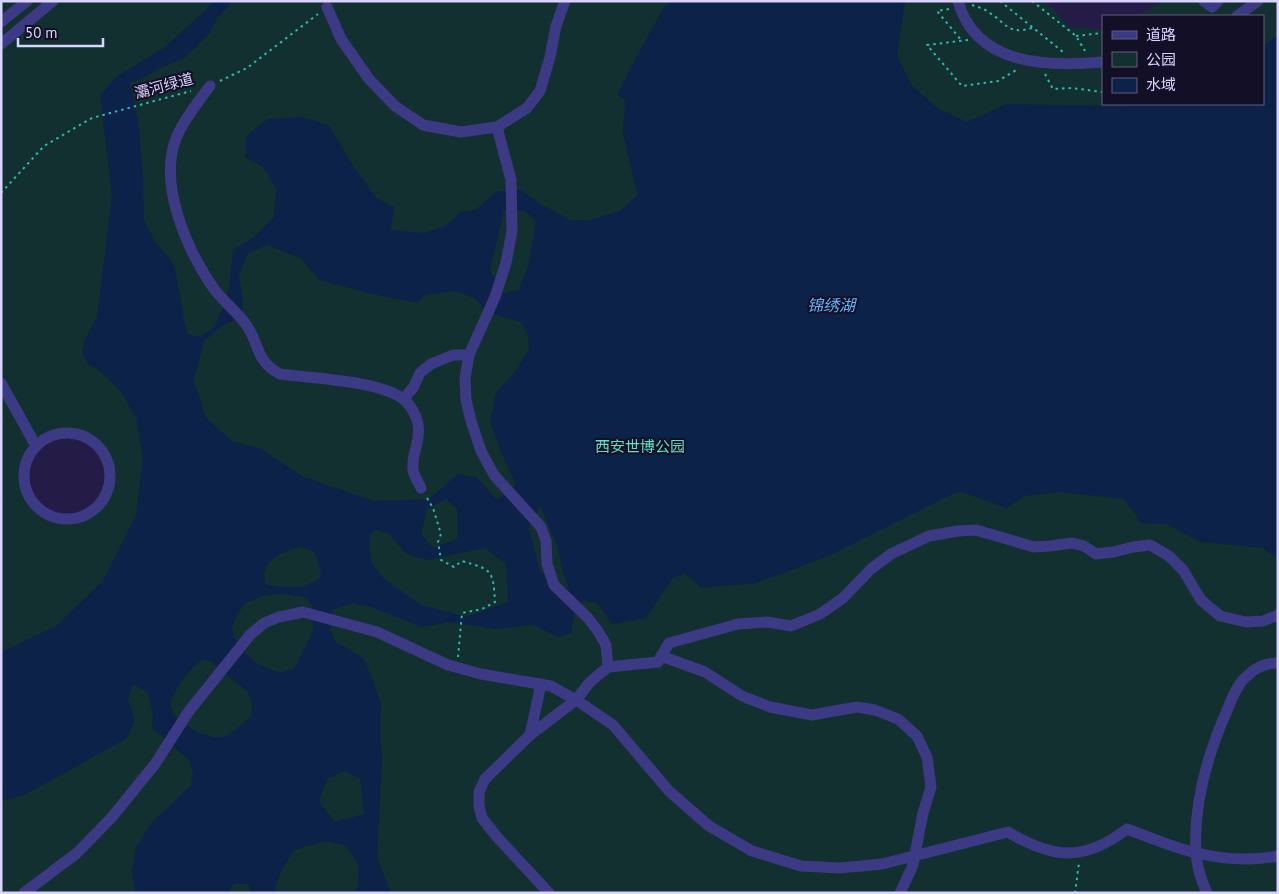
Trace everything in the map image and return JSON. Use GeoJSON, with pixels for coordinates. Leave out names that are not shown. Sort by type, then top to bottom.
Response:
{"type":"FeatureCollection","features":[{"type":"Feature","properties":{"kind":"street"},"geometry":{"type":"LineString","coordinates":[[1,22],[27,1]]}},
{"type":"Feature","properties":{"kind":"street"},"geometry":{"type":"LineString","coordinates":[[1,44],[53,1]]}},
{"type":"Feature","properties":{"kind":"street"},"geometry":{"type":"LineString","coordinates":[[327,8],[341,39],[369,79],[395,106],[423,125],[461,132],[497,127],[527,108],[540,90],[550,57],[556,26],[565,1]]}},
{"type":"Feature","properties":{"kind":"street"},"geometry":{"type":"LineString","coordinates":[[1204,1],[1212,7],[1218,1]]}},
{"type":"Feature","properties":{"kind":"street"},"geometry":{"type":"LineString","coordinates":[[1238,15],[1255,2]]}},
{"type":"Feature","properties":{"kind":"street"},"geometry":{"type":"LineString","coordinates":[[963,5],[961,14],[975,32],[988,44],[1019,60],[1098,63]]}},
{"type":"Feature","properties":{"kind":"street"},"geometry":{"type":"LineString","coordinates":[[210,86],[176,137],[170,163],[176,209],[201,267],[215,290],[244,322],[251,333],[262,361],[270,369],[280,374],[377,387],[403,399],[412,410],[418,424],[419,436],[413,461],[413,472],[420,488]]}},
{"type":"Feature","properties":{"kind":"street"},"geometry":{"type":"LineString","coordinates":[[497,127],[511,180],[512,232],[506,263],[495,297],[469,355],[464,378],[466,400],[481,450],[494,475],[541,527],[546,541],[547,564],[554,585],[588,618],[598,631],[606,646],[608,667]]}},
{"type":"Feature","properties":{"kind":"street"},"geometry":{"type":"LineString","coordinates":[[403,399],[420,374],[431,364],[453,355],[469,355]]}},
{"type":"Feature","properties":{"kind":"street"},"geometry":{"type":"LineString","coordinates":[[1,383],[36,446]]}},
{"type":"Feature","properties":{"kind":"street"},"geometry":{"type":"LineString","coordinates":[[60,433],[74,433],[87,437],[98,445],[106,457],[110,470],[110,484],[106,497],[97,508],[85,516],[70,520],[55,518],[42,512],[31,501],[25,488],[24,473],[27,458],[36,446],[47,437],[60,433]]}},
{"type":"Feature","properties":{"kind":"street"},"geometry":{"type":"LineString","coordinates":[[549,893],[497,837],[482,818],[479,806],[479,792],[485,779],[530,735],[576,700],[590,682],[608,667],[658,662],[669,643],[738,624],[767,622],[791,626],[820,614],[843,598],[870,569],[891,554],[929,536],[976,530],[1034,547],[1072,543],[1084,546],[1096,554],[1150,545],[1169,556],[1183,570],[1202,600],[1220,616],[1246,622],[1263,621],[1278,615]]}},
{"type":"Feature","properties":{"kind":"street"},"geometry":{"type":"LineString","coordinates":[[24,893],[77,853],[112,817],[163,753],[189,711],[250,635],[264,623],[303,612],[377,632],[454,666],[481,674],[551,686],[613,725],[669,791],[709,826],[752,851],[801,866],[840,868],[882,864],[915,854],[1008,832],[1043,849],[1060,852],[1080,852],[1101,846],[1127,829],[1196,853],[1264,859],[1278,856]]}},
{"type":"Feature","properties":{"kind":"street"},"geometry":{"type":"LineString","coordinates":[[661,656],[705,672],[742,696],[770,707],[812,715],[857,707],[875,710],[898,719],[917,736],[926,757],[931,787],[923,813],[913,865],[900,893]]}},
{"type":"Feature","properties":{"kind":"street"},"geometry":{"type":"LineString","coordinates":[[1207,893],[1200,879],[1196,853],[1199,798],[1215,736],[1232,697],[1245,677],[1256,668],[1278,663]]}},
{"type":"Feature","properties":{"kind":"street"},"geometry":{"type":"LineString","coordinates":[[530,735],[541,684]]}},
{"type":"Feature","properties":{"kind":"path"},"geometry":{"type":"LineString","coordinates":[[1000,1],[1065,52]]}},
{"type":"Feature","properties":{"kind":"path"},"geometry":{"type":"LineString","coordinates":[[1032,1],[1076,36],[1098,63]]}},
{"type":"Feature","properties":{"kind":"path"},"geometry":{"type":"LineString","coordinates":[[962,41],[937,11],[963,5],[989,12],[1011,30],[1032,28]]}},
{"type":"Feature","properties":{"kind":"path","name":"灞河绿道"},"geometry":{"type":"LineString","coordinates":[[210,86],[247,68],[327,8]]}},
{"type":"Feature","properties":{"kind":"path"},"geometry":{"type":"LineString","coordinates":[[1076,36],[1102,33]]}},
{"type":"Feature","properties":{"kind":"path"},"geometry":{"type":"LineString","coordinates":[[982,38],[927,46],[962,86],[998,81],[1035,62],[1053,89],[1072,88],[1102,92]]}},
{"type":"Feature","properties":{"kind":"path","name":"灞河绿道"},"geometry":{"type":"LineString","coordinates":[[1,193],[44,146],[92,118],[191,91]]}},
{"type":"Feature","properties":{"kind":"path"},"geometry":{"type":"LineString","coordinates":[[420,488],[433,508],[441,534],[438,542],[441,560],[454,567],[462,561],[486,568],[494,581],[495,602],[482,609],[462,613],[458,655],[454,666]]}},
{"type":"Feature","properties":{"kind":"path"},"geometry":{"type":"LineString","coordinates":[[1075,893],[1080,852]]}},
{"type":"Feature","properties":{"kind":"green space","name":"西安世博公园"},"geometry":{"type":"Polygon","coordinates":[[[1,1],[1278,1],[1278,893],[1,893],[1,1]]]}},
{"type":"Feature","properties":{"kind":"water","name":"锦绣湖"},"geometry":{"type":"Polygon","coordinates":[[[215,1],[233,1],[218,17],[209,34],[183,59],[130,83],[138,120],[143,176],[144,220],[156,243],[168,256],[175,269],[187,334],[200,337],[214,327],[228,296],[233,250],[254,237],[274,217],[276,189],[263,167],[245,157],[246,136],[268,119],[302,117],[329,125],[349,160],[376,198],[394,207],[391,230],[425,233],[445,226],[461,212],[476,210],[495,192],[519,189],[539,203],[570,220],[590,220],[620,211],[637,195],[623,132],[625,100],[617,95],[665,6],[675,1],[905,1],[897,56],[912,86],[940,110],[967,122],[1007,104],[1120,106],[1264,105],[1264,45],[1278,35],[1278,560],[1263,548],[1201,542],[1166,524],[1140,523],[1123,499],[1060,492],[1024,496],[1007,508],[959,491],[829,556],[756,583],[701,588],[685,573],[672,579],[646,618],[612,624],[597,603],[582,601],[573,619],[571,633],[558,637],[533,625],[495,629],[451,622],[421,627],[371,607],[352,603],[333,610],[330,629],[336,643],[363,659],[372,677],[381,705],[380,736],[382,761],[377,858],[391,893],[352,893],[357,889],[359,867],[347,846],[325,841],[294,850],[280,873],[274,893],[252,893],[248,884],[234,884],[227,893],[135,893],[132,872],[136,847],[152,822],[191,785],[193,773],[189,760],[152,728],[153,716],[148,693],[133,684],[128,699],[135,720],[127,738],[23,796],[1,801],[1,652],[56,626],[102,582],[136,515],[143,458],[136,418],[119,389],[105,375],[87,363],[82,352],[85,340],[97,318],[112,195],[100,96],[116,77],[165,47],[215,1]],[[504,211],[490,271],[504,293],[519,290],[529,262],[536,221],[525,211],[504,211]],[[267,245],[248,253],[239,275],[243,302],[242,317],[223,325],[204,341],[194,380],[206,418],[232,441],[259,448],[304,477],[373,501],[429,499],[458,474],[476,477],[497,500],[516,485],[490,422],[496,392],[513,374],[529,350],[528,335],[521,322],[487,312],[474,298],[455,291],[425,295],[418,303],[372,294],[319,280],[301,258],[267,245]],[[446,499],[427,509],[421,534],[433,548],[458,539],[457,509],[446,499]],[[540,505],[529,528],[540,572],[570,590],[563,573],[557,545],[540,505]],[[376,530],[370,535],[369,545],[372,563],[384,579],[421,605],[466,617],[508,602],[506,564],[485,548],[427,560],[407,554],[388,533],[376,530]],[[300,547],[279,555],[269,564],[264,576],[265,584],[280,587],[303,587],[319,579],[321,570],[314,552],[300,547]],[[282,594],[262,596],[245,604],[237,614],[232,627],[234,637],[246,654],[258,664],[280,673],[294,669],[313,631],[312,606],[309,600],[303,597],[282,594]],[[203,660],[198,663],[180,684],[170,702],[171,710],[182,723],[196,731],[216,737],[226,736],[251,716],[252,704],[247,691],[210,661],[203,660]],[[345,771],[327,779],[319,802],[335,822],[364,814],[360,779],[345,771]]]}},
{"type":"Feature","properties":{"kind":"building"},"geometry":{"type":"Polygon","coordinates":[[[1046,1],[1164,1],[1139,15],[1102,15],[1102,29],[1069,27],[1046,1]]]}},
{"type":"Feature","properties":{"kind":"building"},"geometry":{"type":"Polygon","coordinates":[[[64,437],[77,437],[88,442],[98,450],[105,460],[108,472],[107,486],[101,499],[91,508],[79,514],[65,516],[52,512],[41,504],[33,493],[29,480],[30,468],[36,453],[53,440],[64,437]]]}}]}
